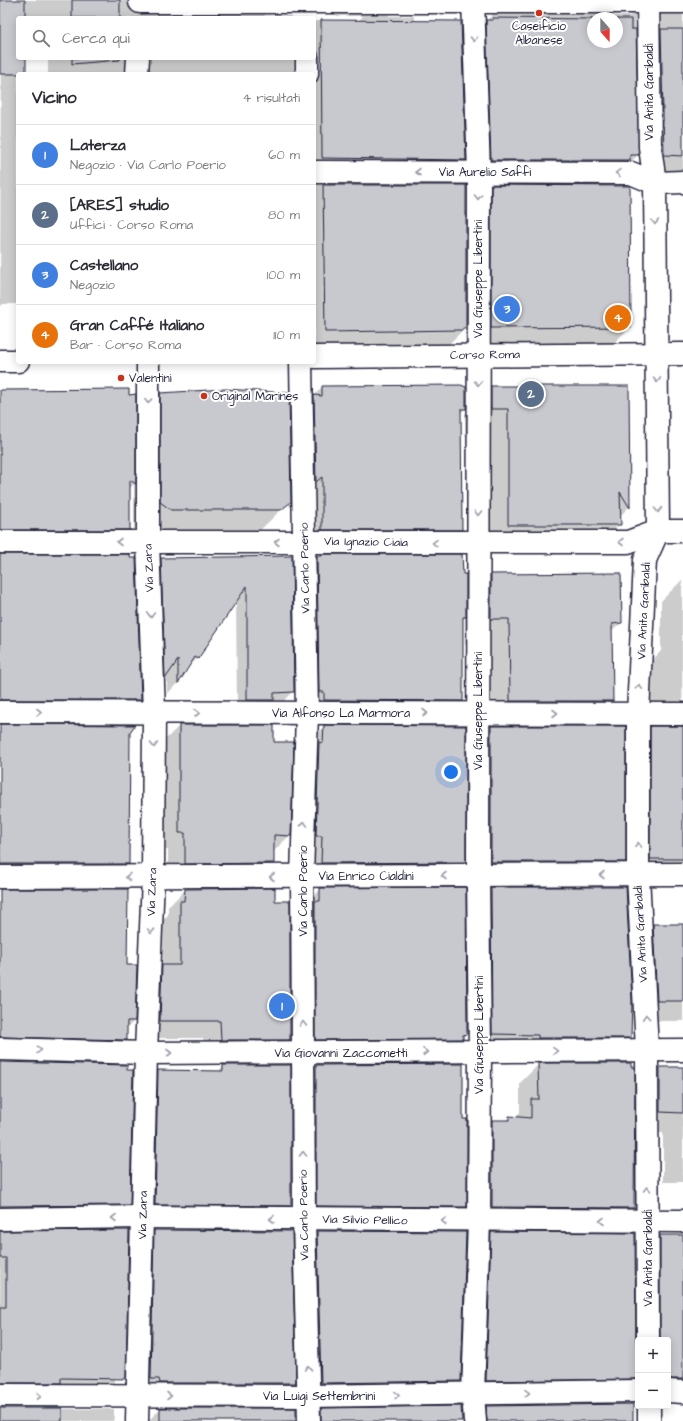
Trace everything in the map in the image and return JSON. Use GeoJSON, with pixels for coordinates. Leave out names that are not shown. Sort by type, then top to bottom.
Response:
{"type":"FeatureCollection","features":[{"type":"Feature","properties":{"kind":"street"},"geometry":{"type":"LineString","coordinates":[[140,7],[307,7],[473,1],[683,2]]}},
{"type":"Feature","properties":{"kind":"street","name":"Via Giuseppe Libertini"},"geometry":{"type":"LineString","coordinates":[[473,1],[478,172],[478,875],[480,1052],[479,1221],[474,1394],[475,1421]]}},
{"type":"Feature","properties":{"kind":"street","name":"Via Anita Garibaldi"},"geometry":{"type":"LineString","coordinates":[[648,1],[650,147],[655,183],[658,531],[645,560],[638,714],[638,875],[647,1050],[648,1337]]}},
{"type":"Feature","properties":{"kind":"street"},"geometry":{"type":"LineString","coordinates":[[137,72],[138,60]]}},
{"type":"Feature","properties":{"kind":"street"},"geometry":{"type":"LineString","coordinates":[[307,60],[307,72]]}},
{"type":"Feature","properties":{"kind":"street","name":"Via Aurelio Saffi"},"geometry":{"type":"LineString","coordinates":[[316,172],[631,173],[655,183]]}},
{"type":"Feature","properties":{"kind":"street"},"geometry":{"type":"LineString","coordinates":[[655,183],[683,182]]}},
{"type":"Feature","properties":{"kind":"street","name":"Corso Roma"},"geometry":{"type":"LineString","coordinates":[[316,357],[683,354]]}},
{"type":"Feature","properties":{"kind":"street"},"geometry":{"type":"LineString","coordinates":[[0,361],[16,361]]}},
{"type":"Feature","properties":{"kind":"street","name":"Via Zara"},"geometry":{"type":"LineString","coordinates":[[137,1421],[146,1053],[153,877],[154,713],[148,542],[148,364]]}},
{"type":"Feature","properties":{"kind":"street","name":"Via Carlo Poerio"},"geometry":{"type":"LineString","coordinates":[[301,364],[307,713],[302,877],[304,1219],[309,1421]]}},
{"type":"Feature","properties":{"kind":"street"},"geometry":{"type":"LineString","coordinates":[[658,531],[683,531]]}},
{"type":"Feature","properties":{"kind":"street","name":"Via Ignazio Ciaia"},"geometry":{"type":"LineString","coordinates":[[0,542],[628,542],[658,531]]}},
{"type":"Feature","properties":{"kind":"street","name":"Via Alfonso La Marmora"},"geometry":{"type":"LineString","coordinates":[[0,712],[683,714]]}},
{"type":"Feature","properties":{"kind":"street","name":"Via Enrico Cialdini"},"geometry":{"type":"LineString","coordinates":[[0,877],[302,877],[683,874]]}},
{"type":"Feature","properties":{"kind":"street","name":"Via Giovanni Zaccometti"},"geometry":{"type":"LineString","coordinates":[[0,1049],[146,1053],[683,1050]]}},
{"type":"Feature","properties":{"kind":"street","name":"Via Silvio Pellico"},"geometry":{"type":"LineString","coordinates":[[0,1219],[143,1218],[683,1221]]}},
{"type":"Feature","properties":{"kind":"street","name":"Via Luigi Settembrini"},"geometry":{"type":"LineString","coordinates":[[0,1395],[309,1396],[635,1391]]}},
{"type":"Feature","properties":{"kind":"street"},"geometry":{"type":"LineString","coordinates":[[671,1392],[683,1392]]}},
{"type":"Feature","properties":{"kind":"street"},"geometry":{"type":"LineString","coordinates":[[649,1409],[649,1421]]}},
{"type":"Feature","properties":{"kind":"building"},"geometry":{"type":"Polygon","coordinates":[[[0,0],[25,0],[25,16],[16,16],[16,60],[26,60],[26,72],[16,72],[16,74],[0,74],[0,0]]]}},
{"type":"Feature","properties":{"kind":"building"},"geometry":{"type":"Polygon","coordinates":[[[72,0],[120,0],[120,16],[72,16],[72,0]]]}},
{"type":"Feature","properties":{"kind":"building"},"geometry":{"type":"Polygon","coordinates":[[[493,18],[587,19],[587,48],[623,48],[623,19],[631,19],[631,29],[636,29],[639,155],[630,155],[630,160],[491,160],[486,20],[493,20],[493,18]]]}},
{"type":"Feature","properties":{"kind":"building"},"geometry":{"type":"Polygon","coordinates":[[[321,20],[461,21],[466,160],[322,158],[321,20]]]}},
{"type":"Feature","properties":{"kind":"building"},"geometry":{"type":"Polygon","coordinates":[[[661,29],[683,29],[683,156],[664,155],[661,29]]]}},
{"type":"Feature","properties":{"kind":"building"},"geometry":{"type":"Polygon","coordinates":[[[72,60],[120,60],[72,64],[72,60]]]}},
{"type":"Feature","properties":{"kind":"building"},"geometry":{"type":"Polygon","coordinates":[[[323,185],[466,185],[466,328],[463,328],[463,330],[325,332],[323,185]]]}},
{"type":"Feature","properties":{"kind":"building"},"geometry":{"type":"Polygon","coordinates":[[[491,185],[630,186],[631,327],[491,328],[491,185]]]}},
{"type":"Feature","properties":{"kind":"building"},"geometry":{"type":"Polygon","coordinates":[[[461,385],[466,387],[466,409],[461,409],[462,530],[322,530],[322,477],[316,482],[314,395],[322,396],[322,386],[461,385]]]}},
{"type":"Feature","properties":{"kind":"building"},"geometry":{"type":"Polygon","coordinates":[[[491,386],[629,386],[630,508],[620,492],[621,525],[508,525],[508,409],[491,409],[491,386]]]}},
{"type":"Feature","properties":{"kind":"building"},"geometry":{"type":"Polygon","coordinates":[[[129,389],[129,395],[136,394],[136,484],[130,480],[130,530],[0,530],[0,390],[129,389]]]}},
{"type":"Feature","properties":{"kind":"building"},"geometry":{"type":"Polygon","coordinates":[[[225,389],[289,393],[291,502],[281,510],[171,510],[160,502],[160,393],[225,389]]]}},
{"type":"Feature","properties":{"kind":"building"},"geometry":{"type":"Polygon","coordinates":[[[0,554],[130,554],[130,558],[136,558],[141,700],[0,700],[0,554]]]}},
{"type":"Feature","properties":{"kind":"building"},"geometry":{"type":"Polygon","coordinates":[[[322,554],[462,554],[463,574],[466,574],[466,617],[463,617],[463,701],[324,700],[324,692],[319,692],[317,556],[322,556],[322,554]]]}},
{"type":"Feature","properties":{"kind":"building"},"geometry":{"type":"Polygon","coordinates":[[[292,556],[294,692],[274,693],[274,700],[247,700],[247,586],[198,659],[195,657],[178,684],[178,660],[165,679],[161,558],[292,556]]]}},
{"type":"Feature","properties":{"kind":"building"},"geometry":{"type":"Polygon","coordinates":[[[621,573],[622,623],[612,624],[613,701],[510,701],[509,619],[491,619],[491,574],[621,573]]]}},
{"type":"Feature","properties":{"kind":"building"},"geometry":{"type":"Polygon","coordinates":[[[0,724],[135,725],[130,732],[129,864],[0,864],[0,724]]]}},
{"type":"Feature","properties":{"kind":"building"},"geometry":{"type":"Polygon","coordinates":[[[179,725],[274,725],[274,742],[294,742],[291,836],[274,835],[274,863],[185,864],[185,833],[179,833],[179,725]]]}},
{"type":"Feature","properties":{"kind":"building"},"geometry":{"type":"Polygon","coordinates":[[[324,725],[466,726],[466,862],[321,863],[322,836],[316,836],[319,742],[323,743],[324,725]]]}},
{"type":"Feature","properties":{"kind":"building"},"geometry":{"type":"Polygon","coordinates":[[[491,726],[626,726],[626,862],[491,862],[491,726]]]}},
{"type":"Feature","properties":{"kind":"building"},"geometry":{"type":"Polygon","coordinates":[[[650,726],[683,726],[683,859],[650,859],[650,726]]]}},
{"type":"Feature","properties":{"kind":"building"},"geometry":{"type":"Polygon","coordinates":[[[466,887],[467,1034],[463,1035],[463,1039],[315,1040],[315,901],[320,901],[320,888],[466,887]]]}},
{"type":"Feature","properties":{"kind":"building"},"geometry":{"type":"Polygon","coordinates":[[[491,887],[626,887],[632,1001],[631,1038],[538,1038],[538,1035],[492,1034],[491,887]]]}},
{"type":"Feature","properties":{"kind":"building"},"geometry":{"type":"Polygon","coordinates":[[[275,888],[275,901],[290,901],[290,1040],[221,1040],[220,1021],[160,1021],[162,965],[180,965],[180,901],[184,901],[185,889],[275,888]]]}},
{"type":"Feature","properties":{"kind":"building"},"geometry":{"type":"Polygon","coordinates":[[[0,889],[128,889],[127,965],[137,965],[135,1021],[127,1021],[127,1040],[0,1037],[0,889]]]}},
{"type":"Feature","properties":{"kind":"building"},"geometry":{"type":"Polygon","coordinates":[[[653,924],[683,924],[683,1001],[657,1001],[653,924]]]}},
{"type":"Feature","properties":{"kind":"building"},"geometry":{"type":"Polygon","coordinates":[[[0,1062],[127,1065],[127,1070],[133,1070],[130,1205],[0,1206],[0,1062]]]}},
{"type":"Feature","properties":{"kind":"building"},"geometry":{"type":"Polygon","coordinates":[[[538,1063],[631,1063],[631,1067],[635,1067],[634,1208],[492,1207],[492,1120],[509,1120],[509,1116],[531,1118],[531,1099],[539,1099],[538,1063]]]}},
{"type":"Feature","properties":{"kind":"building"},"geometry":{"type":"Polygon","coordinates":[[[463,1064],[463,1119],[467,1119],[467,1207],[316,1206],[316,1065],[463,1064]]]}},
{"type":"Feature","properties":{"kind":"building"},"geometry":{"type":"Polygon","coordinates":[[[223,1065],[291,1065],[291,1206],[155,1205],[158,1070],[223,1071],[223,1065]]]}},
{"type":"Feature","properties":{"kind":"building"},"geometry":{"type":"Polygon","coordinates":[[[660,1067],[683,1067],[683,1113],[660,1112],[660,1067]]]}},
{"type":"Feature","properties":{"kind":"building"},"geometry":{"type":"Polygon","coordinates":[[[129,1230],[126,1379],[61,1378],[61,1383],[0,1383],[0,1307],[6,1307],[6,1258],[0,1258],[0,1231],[129,1230]]]}},
{"type":"Feature","properties":{"kind":"building"},"geometry":{"type":"Polygon","coordinates":[[[154,1230],[292,1231],[296,1383],[160,1383],[159,1379],[151,1379],[154,1230]]]}},
{"type":"Feature","properties":{"kind":"building"},"geometry":{"type":"Polygon","coordinates":[[[317,1231],[466,1232],[461,1381],[321,1383],[317,1231]]]}},
{"type":"Feature","properties":{"kind":"building"},"geometry":{"type":"Polygon","coordinates":[[[491,1232],[634,1233],[636,1337],[635,1379],[486,1381],[491,1232]]]}},
{"type":"Feature","properties":{"kind":"building"},"geometry":{"type":"Polygon","coordinates":[[[660,1235],[683,1235],[683,1379],[671,1379],[671,1337],[660,1337],[660,1235]]]}},
{"type":"Feature","properties":{"kind":"building"},"geometry":{"type":"Polygon","coordinates":[[[633,1404],[633,1421],[487,1421],[486,1406],[633,1404]]]}},
{"type":"Feature","properties":{"kind":"building"},"geometry":{"type":"Polygon","coordinates":[[[461,1406],[462,1421],[321,1421],[321,1408],[461,1406]]]}},
{"type":"Feature","properties":{"kind":"building"},"geometry":{"type":"Polygon","coordinates":[[[0,1408],[62,1408],[62,1421],[0,1421],[0,1408]]]}},
{"type":"Feature","properties":{"kind":"building"},"geometry":{"type":"Polygon","coordinates":[[[160,1408],[296,1408],[296,1421],[160,1421],[160,1408]]]}},
{"type":"Feature","properties":{"kind":"place","name":"Caseificio Albanese"},"geometry":{"type":"Point","coordinates":[539,13]}},
{"type":"Feature","properties":{"kind":"place","name":"Castellano"},"geometry":{"type":"Point","coordinates":[507,309]}},
{"type":"Feature","properties":{"kind":"place","name":"Gran Caffé Italiano"},"geometry":{"type":"Point","coordinates":[618,318]}},
{"type":"Feature","properties":{"kind":"place","name":"Valentini"},"geometry":{"type":"Point","coordinates":[121,378]}},
{"type":"Feature","properties":{"kind":"place","name":"[ARES] studio"},"geometry":{"type":"Point","coordinates":[531,394]}},
{"type":"Feature","properties":{"kind":"place","name":"Original Marines"},"geometry":{"type":"Point","coordinates":[204,396]}},
{"type":"Feature","properties":{"kind":"place","name":"Laterza"},"geometry":{"type":"Point","coordinates":[282,1006]}}]}
